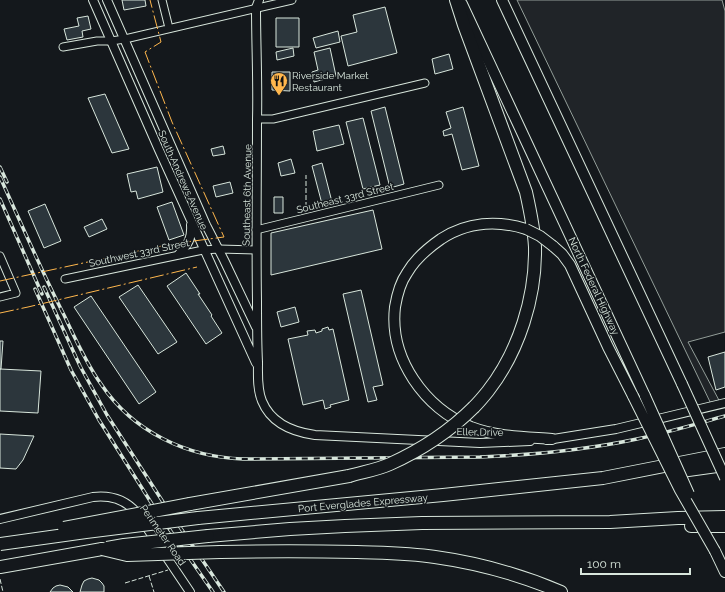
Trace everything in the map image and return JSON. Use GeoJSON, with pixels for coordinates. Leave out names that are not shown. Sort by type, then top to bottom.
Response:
{"type":"FeatureCollection","features":[{"type":"Feature","properties":{"kind":"highway"},"geometry":{"type":"LineString","coordinates":[[0,543],[80,524],[349,476],[389,464],[427,445],[462,419],[488,391],[514,348],[524,320],[534,274],[535,246],[532,220],[526,192],[456,0]]}},
{"type":"Feature","properties":{"kind":"highway","name":"Port Everglades Expressway"},"geometry":{"type":"LineString","coordinates":[[0,543],[198,518],[603,478],[725,454]]}},
{"type":"Feature","properties":{"kind":"highway"},"geometry":{"type":"LineString","coordinates":[[603,478],[665,473],[725,465]]}},
{"type":"Feature","properties":{"kind":"highway","name":"Port Everglades Expressway"},"geometry":{"type":"LineString","coordinates":[[0,566],[124,545],[290,529],[451,523],[610,522],[725,517]]}},
{"type":"Feature","properties":{"kind":"highway"},"geometry":{"type":"LineString","coordinates":[[610,522],[725,526]]}},
{"type":"Feature","properties":{"kind":"highway"},"geometry":{"type":"LineString","coordinates":[[102,549],[127,555],[220,552],[338,552],[435,557],[489,567],[543,584],[561,592]]}},
{"type":"Feature","properties":{"kind":"main road","name":"North Federal Highway"},"geometry":{"type":"LineString","coordinates":[[460,0],[645,396],[725,572]]}},
{"type":"Feature","properties":{"kind":"main road"},"geometry":{"type":"LineString","coordinates":[[502,0],[725,478]]}},
{"type":"Feature","properties":{"kind":"main road"},"geometry":{"type":"LineString","coordinates":[[552,439],[504,436],[472,427],[452,417],[434,404],[406,368],[400,353],[395,328],[396,303],[400,286],[412,266],[431,246],[462,228],[486,224],[502,224],[526,229],[540,236],[562,254],[570,265],[601,334],[680,490],[715,550]]}},
{"type":"Feature","properties":{"kind":"street","name":"South Andrews Avenue"},"geometry":{"type":"LineString","coordinates":[[93,0],[190,220],[258,367]]}},
{"type":"Feature","properties":{"kind":"street","name":"South Andrews Avenue"},"geometry":{"type":"LineString","coordinates":[[107,0],[206,225],[219,249],[257,330]]}},
{"type":"Feature","properties":{"kind":"street"},"geometry":{"type":"LineString","coordinates":[[162,0],[169,28]]}},
{"type":"Feature","properties":{"kind":"street"},"geometry":{"type":"LineString","coordinates":[[63,48],[97,41],[124,39],[169,28],[256,3],[292,0]]}},
{"type":"Feature","properties":{"kind":"street","name":"Southeast 6th Avenue"},"geometry":{"type":"LineString","coordinates":[[256,3],[256,250],[258,383]]}},
{"type":"Feature","properties":{"kind":"street"},"geometry":{"type":"LineString","coordinates":[[257,119],[273,119],[425,83]]}},
{"type":"Feature","properties":{"kind":"street","name":"Southeast 33rd Street"},"geometry":{"type":"LineString","coordinates":[[256,230],[439,185]]}},
{"type":"Feature","properties":{"kind":"street"},"geometry":{"type":"LineString","coordinates":[[179,254],[191,238],[192,232],[190,220]]}},
{"type":"Feature","properties":{"kind":"street","name":"Southwest 33rd Street"},"geometry":{"type":"LineString","coordinates":[[64,279],[204,250],[256,250]]}},
{"type":"Feature","properties":{"kind":"street"},"geometry":{"type":"LineString","coordinates":[[0,256],[16,293],[0,297]]}},
{"type":"Feature","properties":{"kind":"street","name":"Eller Drive"},"geometry":{"type":"LineString","coordinates":[[258,383],[262,400],[273,418],[286,426],[307,434],[480,443],[520,442],[552,439],[616,429],[725,403]]}},
{"type":"Feature","properties":{"kind":"street","name":"Perimeter Road"},"geometry":{"type":"LineString","coordinates":[[0,519],[92,497],[106,496],[124,502],[133,508],[137,513],[190,592]]}},
{"type":"Feature","properties":{"kind":"shaded area"},"geometry":{"type":"Polygon","coordinates":[[[517,0],[722,0],[725,11],[725,332],[688,342],[721,404],[712,406],[517,0]]]}},
{"type":"Feature","properties":{"kind":"building"},"geometry":{"type":"Polygon","coordinates":[[[122,0],[145,0],[146,6],[124,10],[122,0]]]}},
{"type":"Feature","properties":{"kind":"building"},"geometry":{"type":"Polygon","coordinates":[[[385,7],[397,53],[348,66],[341,36],[357,32],[353,15],[385,7]]]}},
{"type":"Feature","properties":{"kind":"building"},"geometry":{"type":"Polygon","coordinates":[[[88,16],[91,29],[82,31],[83,37],[67,40],[64,29],[79,26],[77,18],[88,16]]]}},
{"type":"Feature","properties":{"kind":"building"},"geometry":{"type":"Polygon","coordinates":[[[276,18],[299,18],[299,47],[276,47],[276,18]]]}},
{"type":"Feature","properties":{"kind":"building"},"geometry":{"type":"Polygon","coordinates":[[[338,31],[340,42],[316,48],[313,38],[338,31]]]}},
{"type":"Feature","properties":{"kind":"building"},"geometry":{"type":"Polygon","coordinates":[[[293,48],[294,56],[277,60],[276,52],[293,48]]]}},
{"type":"Feature","properties":{"kind":"building"},"geometry":{"type":"Polygon","coordinates":[[[330,48],[336,76],[314,82],[312,72],[318,70],[314,52],[330,48]]]}},
{"type":"Feature","properties":{"kind":"building"},"geometry":{"type":"Polygon","coordinates":[[[449,54],[453,69],[435,74],[432,59],[449,54]]]}},
{"type":"Feature","properties":{"kind":"building"},"geometry":{"type":"Polygon","coordinates":[[[272,72],[290,72],[290,91],[272,90],[272,72]]]}},
{"type":"Feature","properties":{"kind":"building"},"geometry":{"type":"Polygon","coordinates":[[[105,94],[129,149],[112,153],[88,98],[105,94]]]}},
{"type":"Feature","properties":{"kind":"building"},"geometry":{"type":"Polygon","coordinates":[[[385,107],[404,184],[390,188],[371,111],[385,107]]]}},
{"type":"Feature","properties":{"kind":"building"},"geometry":{"type":"Polygon","coordinates":[[[463,107],[479,166],[462,170],[452,134],[444,136],[443,131],[451,128],[446,112],[463,107]]]}},
{"type":"Feature","properties":{"kind":"building"},"geometry":{"type":"Polygon","coordinates":[[[363,118],[380,185],[363,189],[346,122],[363,118]]]}},
{"type":"Feature","properties":{"kind":"building"},"geometry":{"type":"Polygon","coordinates":[[[339,125],[344,144],[317,151],[313,131],[339,125]]]}},
{"type":"Feature","properties":{"kind":"building"},"geometry":{"type":"Polygon","coordinates":[[[223,146],[225,154],[213,156],[211,149],[223,146]]]}},
{"type":"Feature","properties":{"kind":"building"},"geometry":{"type":"Polygon","coordinates":[[[291,159],[295,173],[281,176],[278,163],[291,159]]]}},
{"type":"Feature","properties":{"kind":"building"},"geometry":{"type":"Polygon","coordinates":[[[322,163],[332,202],[322,204],[312,166],[322,163]]]}},
{"type":"Feature","properties":{"kind":"building"},"geometry":{"type":"Polygon","coordinates":[[[157,167],[163,192],[138,199],[136,191],[131,192],[127,174],[157,167]]]}},
{"type":"Feature","properties":{"kind":"building"},"geometry":{"type":"Polygon","coordinates":[[[230,182],[233,193],[216,197],[213,186],[230,182]]]}},
{"type":"Feature","properties":{"kind":"building"},"geometry":{"type":"Polygon","coordinates":[[[274,197],[283,197],[283,213],[274,213],[274,197]]]}},
{"type":"Feature","properties":{"kind":"building"},"geometry":{"type":"Polygon","coordinates":[[[172,202],[184,235],[169,240],[157,207],[172,202]]]}},
{"type":"Feature","properties":{"kind":"building"},"geometry":{"type":"Polygon","coordinates":[[[45,204],[61,241],[44,248],[28,211],[45,204]]]}},
{"type":"Feature","properties":{"kind":"building"},"geometry":{"type":"Polygon","coordinates":[[[373,210],[382,249],[271,275],[271,233],[373,210]]]}},
{"type":"Feature","properties":{"kind":"building"},"geometry":{"type":"Polygon","coordinates":[[[102,219],[107,229],[89,237],[84,227],[102,219]]]}},
{"type":"Feature","properties":{"kind":"building"},"geometry":{"type":"Polygon","coordinates":[[[186,273],[200,294],[198,294],[222,333],[206,344],[167,286],[186,273]]]}},
{"type":"Feature","properties":{"kind":"building"},"geometry":{"type":"Polygon","coordinates":[[[138,285],[177,342],[158,354],[119,297],[138,285]]]}},
{"type":"Feature","properties":{"kind":"building"},"geometry":{"type":"Polygon","coordinates":[[[361,290],[383,385],[373,387],[377,400],[368,402],[343,294],[361,290]]]}},
{"type":"Feature","properties":{"kind":"building"},"geometry":{"type":"Polygon","coordinates":[[[91,296],[156,392],[139,404],[74,307],[91,296]]]}},
{"type":"Feature","properties":{"kind":"building"},"geometry":{"type":"Polygon","coordinates":[[[295,307],[299,322],[281,327],[277,312],[295,307]]]}},
{"type":"Feature","properties":{"kind":"building"},"geometry":{"type":"Polygon","coordinates":[[[328,327],[329,330],[333,329],[349,400],[330,405],[331,407],[325,409],[323,400],[303,405],[288,339],[308,335],[307,331],[315,330],[316,333],[328,327]]]}},
{"type":"Feature","properties":{"kind":"building"},"geometry":{"type":"Polygon","coordinates":[[[0,341],[3,341],[1,369],[0,369],[0,341]]]}},
{"type":"Feature","properties":{"kind":"building"},"geometry":{"type":"Polygon","coordinates":[[[725,352],[725,387],[716,390],[708,357],[725,352]]]}},
{"type":"Feature","properties":{"kind":"building"},"geometry":{"type":"Polygon","coordinates":[[[0,369],[41,371],[38,413],[0,411],[0,369]]]}},
{"type":"Feature","properties":{"kind":"building"},"geometry":{"type":"Polygon","coordinates":[[[0,434],[34,436],[23,460],[16,469],[0,468],[0,434]]]}},
{"type":"Feature","properties":{"kind":"building"},"geometry":{"type":"Polygon","coordinates":[[[92,578],[99,580],[102,583],[104,586],[104,592],[80,592],[84,581],[92,578]]]}},
{"type":"Feature","properties":{"kind":"building"},"geometry":{"type":"Polygon","coordinates":[[[60,585],[68,587],[73,592],[50,592],[53,588],[60,585]]]}},
{"type":"Feature","properties":{"kind":"railway"},"geometry":{"type":"LineString","coordinates":[[0,167],[7,182]]}},
{"type":"Feature","properties":{"kind":"railway"},"geometry":{"type":"LineString","coordinates":[[0,177],[47,281],[90,368],[114,401],[129,416],[163,439],[182,447],[222,457],[243,459],[500,456],[558,451],[617,443],[659,434],[725,416]]}},
{"type":"Feature","properties":{"kind":"railway"},"geometry":{"type":"LineString","coordinates":[[0,199],[42,294]]}},
{"type":"Feature","properties":{"kind":"railway"},"geometry":{"type":"LineString","coordinates":[[44,287],[80,366],[107,415],[163,502],[224,592]]}},
{"type":"Feature","properties":{"kind":"railway"},"geometry":{"type":"LineString","coordinates":[[35,289],[71,370],[99,420],[152,504],[213,592]]}},
{"type":"Feature","properties":{"kind":"fence"},"geometry":{"type":"LineString","coordinates":[[306,175],[306,207]]}},
{"type":"Feature","properties":{"kind":"fence"},"geometry":{"type":"LineString","coordinates":[[125,583],[168,570]]}},
{"type":"Feature","properties":{"kind":"fence"},"geometry":{"type":"LineString","coordinates":[[149,576],[154,592]]}},
{"type":"Feature","properties":{"kind":"fence"},"geometry":{"type":"LineString","coordinates":[[0,579],[3,592]]}},
{"type":"Feature","properties":{"kind":"power"},"geometry":{"type":"LineString","coordinates":[[0,281],[171,244],[224,237],[172,122],[145,52],[161,42],[150,0]]}},
{"type":"Feature","properties":{"kind":"power"},"geometry":{"type":"LineString","coordinates":[[0,313],[197,267]]}},
{"type":"Feature","properties":{"kind":"place","name":"Riverside Market Restaurant"},"geometry":{"type":"Point","coordinates":[279,96]}}]}
